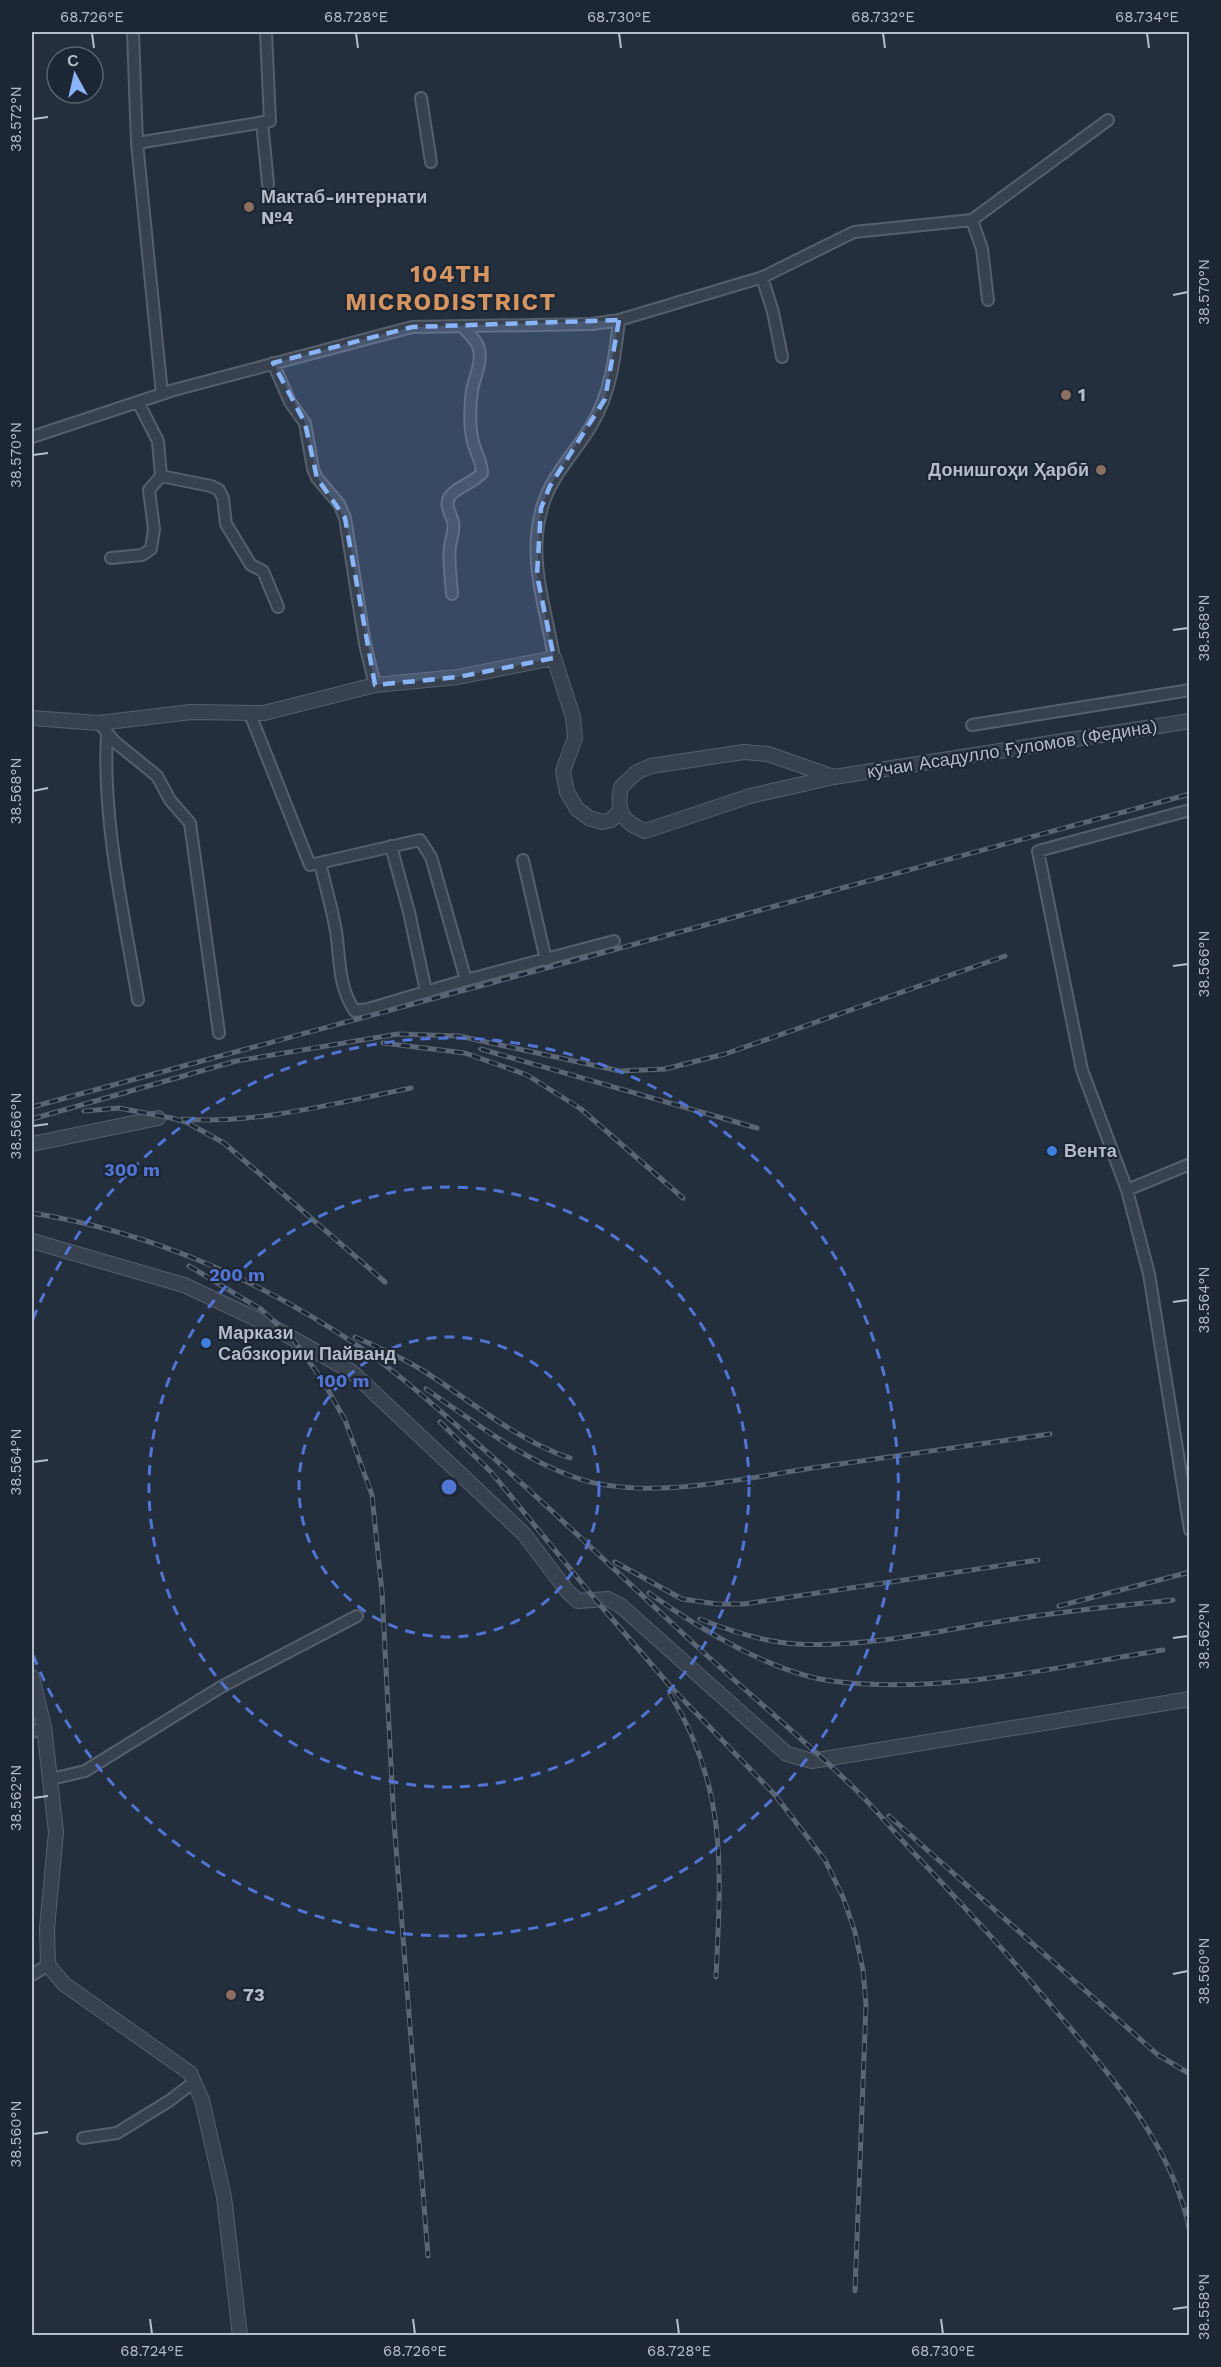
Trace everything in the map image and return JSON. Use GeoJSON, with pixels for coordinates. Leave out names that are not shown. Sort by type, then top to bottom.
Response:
{"type":"FeatureCollection","features":[{"type":"Feature","properties":{"kind":"street"},"geometry":{"type":"LineString","coordinates":[[133,32],[137,143],[162,394]]}},
{"type":"Feature","properties":{"kind":"street"},"geometry":{"type":"LineString","coordinates":[[137,143],[270,121],[266,32]]}},
{"type":"Feature","properties":{"kind":"street"},"geometry":{"type":"LineString","coordinates":[[421,98],[431,162]]}},
{"type":"Feature","properties":{"kind":"street"},"geometry":{"type":"LineString","coordinates":[[32,437],[162,394],[412,327],[592,324],[619,320],[762,277],[854,232],[972,220],[1108,120]]}},
{"type":"Feature","properties":{"kind":"street"},"geometry":{"type":"LineString","coordinates":[[262,122],[268,184]]}},
{"type":"Feature","properties":{"kind":"street"},"geometry":{"type":"LineString","coordinates":[[972,220],[982,249],[988,300]]}},
{"type":"Feature","properties":{"kind":"street"},"geometry":{"type":"LineString","coordinates":[[762,277],[773,312],[782,357]]}},
{"type":"Feature","properties":{"kind":"street"},"geometry":{"type":"LineString","coordinates":[[619,320],[614,364],[605,399],[591,426],[550,486],[542,508],[537,538],[537,575],[554,658],[573,717],[575,738],[563,771],[567,792],[577,809],[589,818],[603,822],[611,820],[620,811]]}},
{"type":"Feature","properties":{"kind":"street"},"geometry":{"type":"LineString","coordinates":[[452,594],[450,546],[454,533],[448,500],[452,494],[476,480],[482,473],[482,466],[473,442],[471,423],[472,392],[480,360],[479,350],[477,343],[462,326]]}},
{"type":"Feature","properties":{"kind":"street"},"geometry":{"type":"LineString","coordinates":[[273,363],[290,402],[305,423],[317,478],[333,495],[345,518],[365,644],[375,685]]}},
{"type":"Feature","properties":{"kind":"street"},"geometry":{"type":"LineString","coordinates":[[111,558],[142,555],[151,549],[154,529],[149,490],[162,476],[158,441],[138,402]]}},
{"type":"Feature","properties":{"kind":"street"},"geometry":{"type":"LineString","coordinates":[[162,476],[219,490],[223,498],[226,524],[251,565],[263,570],[278,607]]}},
{"type":"Feature","properties":{"kind":"street"},"geometry":{"type":"LineString","coordinates":[[32,718],[103,729],[191,712],[264,713],[375,685],[458,677],[554,658]]}},
{"type":"Feature","properties":{"kind":"street"},"geometry":{"type":"LineString","coordinates":[[972,725],[1190,690]]}},
{"type":"Feature","properties":{"kind":"street"},"geometry":{"type":"LineString","coordinates":[[250,714],[310,865],[420,840],[431,857],[466,980]]}},
{"type":"Feature","properties":{"kind":"street","name":"кӯчаи Асадулло Ғуломов (Федина)"},"geometry":{"type":"LineString","coordinates":[[834,777],[768,754],[744,752],[651,766],[636,772],[621,787],[620,811],[630,825],[645,831],[750,796],[834,777],[1190,721]]}},
{"type":"Feature","properties":{"kind":"street"},"geometry":{"type":"LineString","coordinates":[[103,729],[113,839],[138,1000]]}},
{"type":"Feature","properties":{"kind":"street"},"geometry":{"type":"LineString","coordinates":[[103,729],[157,776],[170,800],[190,823],[219,1033]]}},
{"type":"Feature","properties":{"kind":"street"},"geometry":{"type":"LineString","coordinates":[[1190,810],[1038,851],[1082,1070],[1127,1190],[1149,1274],[1190,1530]]}},
{"type":"Feature","properties":{"kind":"street"},"geometry":{"type":"LineString","coordinates":[[391,846],[409,912],[426,991]]}},
{"type":"Feature","properties":{"kind":"street"},"geometry":{"type":"LineString","coordinates":[[524,860],[546,960]]}},
{"type":"Feature","properties":{"kind":"street"},"geometry":{"type":"LineString","coordinates":[[320,863],[336,932],[337,954],[343,982],[349,1003],[355,1011],[614,940]]}},
{"type":"Feature","properties":{"kind":"street"},"geometry":{"type":"LineString","coordinates":[[32,1144],[158,1118]]}},
{"type":"Feature","properties":{"kind":"street"},"geometry":{"type":"LineString","coordinates":[[1127,1190],[1190,1164]]}},
{"type":"Feature","properties":{"kind":"street"},"geometry":{"type":"LineString","coordinates":[[32,1241],[184,1285],[271,1326],[352,1372],[524,1534],[567,1592],[578,1601],[608,1599],[621,1606],[787,1754],[812,1761],[1190,1699]]}},
{"type":"Feature","properties":{"kind":"street"},"geometry":{"type":"LineString","coordinates":[[51,1779],[85,1771],[221,1687],[357,1616]]}},
{"type":"Feature","properties":{"kind":"street"},"geometry":{"type":"LineString","coordinates":[[32,1677],[38,1729],[51,1779],[56,1832],[48,1928],[48,1965],[64,1984],[190,2073],[202,2100],[209,2125],[224,2197],[240,2336]]}},
{"type":"Feature","properties":{"kind":"street"},"geometry":{"type":"LineString","coordinates":[[32,1975],[48,1965]]}},
{"type":"Feature","properties":{"kind":"street"},"geometry":{"type":"LineString","coordinates":[[83,2138],[117,2133],[169,2101],[194,2082]]}},
{"type":"Feature","properties":{"kind":"highlighted area"},"geometry":{"type":"Polygon","coordinates":[[[619,320],[605,399],[550,486],[541,508],[537,575],[554,658],[458,677],[375,685],[345,518],[317,478],[305,423],[273,363],[412,327],[619,320]]]}},
{"type":"Feature","properties":{"kind":"railway"},"geometry":{"type":"LineString","coordinates":[[32,1107],[1190,794]]}},
{"type":"Feature","properties":{"kind":"railway"},"geometry":{"type":"LineString","coordinates":[[32,1119],[236,1061],[398,1034],[459,1036],[620,1071],[665,1069],[725,1054],[1005,956]]}},
{"type":"Feature","properties":{"kind":"railway"},"geometry":{"type":"LineString","coordinates":[[383,1043],[465,1053],[527,1075],[581,1109],[683,1198]]}},
{"type":"Feature","properties":{"kind":"railway"},"geometry":{"type":"LineString","coordinates":[[481,1049],[757,1128]]}},
{"type":"Feature","properties":{"kind":"railway"},"geometry":{"type":"LineString","coordinates":[[183,1119],[211,1120],[268,1116],[411,1088]]}},
{"type":"Feature","properties":{"kind":"railway"},"geometry":{"type":"LineString","coordinates":[[84,1111],[119,1108],[171,1118],[186,1122],[224,1143],[385,1282]]}},
{"type":"Feature","properties":{"kind":"railway"},"geometry":{"type":"LineString","coordinates":[[32,1213],[121,1233],[164,1247],[249,1283],[329,1327],[367,1352],[446,1416],[853,1787],[967,1910],[1076,2035],[1137,2113],[1170,2170],[1182,2200],[1190,2232]]}},
{"type":"Feature","properties":{"kind":"railway"},"geometry":{"type":"LineString","coordinates":[[189,1266],[262,1310],[293,1339],[323,1381],[345,1420],[372,1495],[382,1592],[394,1822],[428,2256]]}},
{"type":"Feature","properties":{"kind":"railway"},"geometry":{"type":"LineString","coordinates":[[355,1337],[414,1365],[512,1430],[570,1458]]}},
{"type":"Feature","properties":{"kind":"railway"},"geometry":{"type":"LineString","coordinates":[[426,1389],[497,1438],[535,1460],[574,1477],[630,1488],[692,1486],[1050,1434]]}},
{"type":"Feature","properties":{"kind":"railway"},"geometry":{"type":"LineString","coordinates":[[440,1422],[491,1472],[671,1687],[775,1795],[825,1860],[843,1897],[855,1932],[863,1970],[866,2005],[855,2291]]}},
{"type":"Feature","properties":{"kind":"railway"},"geometry":{"type":"LineString","coordinates":[[615,1562],[682,1599],[717,1604],[744,1604],[1038,1560]]}},
{"type":"Feature","properties":{"kind":"railway"},"geometry":{"type":"LineString","coordinates":[[1059,1606],[1190,1572]]}},
{"type":"Feature","properties":{"kind":"railway"},"geometry":{"type":"LineString","coordinates":[[649,1593],[736,1647],[785,1669],[832,1681],[873,1684],[956,1682],[1040,1671],[1163,1650]]}},
{"type":"Feature","properties":{"kind":"railway"},"geometry":{"type":"LineString","coordinates":[[700,1619],[759,1638],[784,1643],[823,1645],[877,1641],[1050,1614],[1173,1600]]}},
{"type":"Feature","properties":{"kind":"railway"},"geometry":{"type":"LineString","coordinates":[[670,1694],[689,1729],[702,1763],[717,1831],[719,1901],[716,1977]]}},
{"type":"Feature","properties":{"kind":"railway"},"geometry":{"type":"LineString","coordinates":[[889,1816],[1158,2055],[1190,2074]]}},
{"type":"Feature","properties":{"kind":"place","name":"Мактаб-интернати №4"},"geometry":{"type":"Point","coordinates":[249,207]}},
{"type":"Feature","properties":{"kind":"place","name":"1"},"geometry":{"type":"Point","coordinates":[1066,395]}},
{"type":"Feature","properties":{"kind":"place","name":"Донишгоҳи Ҳарбӣ"},"geometry":{"type":"Point","coordinates":[1101,470]}},
{"type":"Feature","properties":{"kind":"place","name":"Вента"},"geometry":{"type":"Point","coordinates":[1052,1151]}},
{"type":"Feature","properties":{"kind":"place","name":"Маркази Сабзкории Пайванд"},"geometry":{"type":"Point","coordinates":[206,1343]}},
{"type":"Feature","properties":{"kind":"place","name":"73"},"geometry":{"type":"Point","coordinates":[231,1995]}},
{"type":"Feature","properties":{"kind":"district","name":"104TH MICRODISTRICT"},"geometry":{"type":"Point","coordinates":[451,288]}}]}
